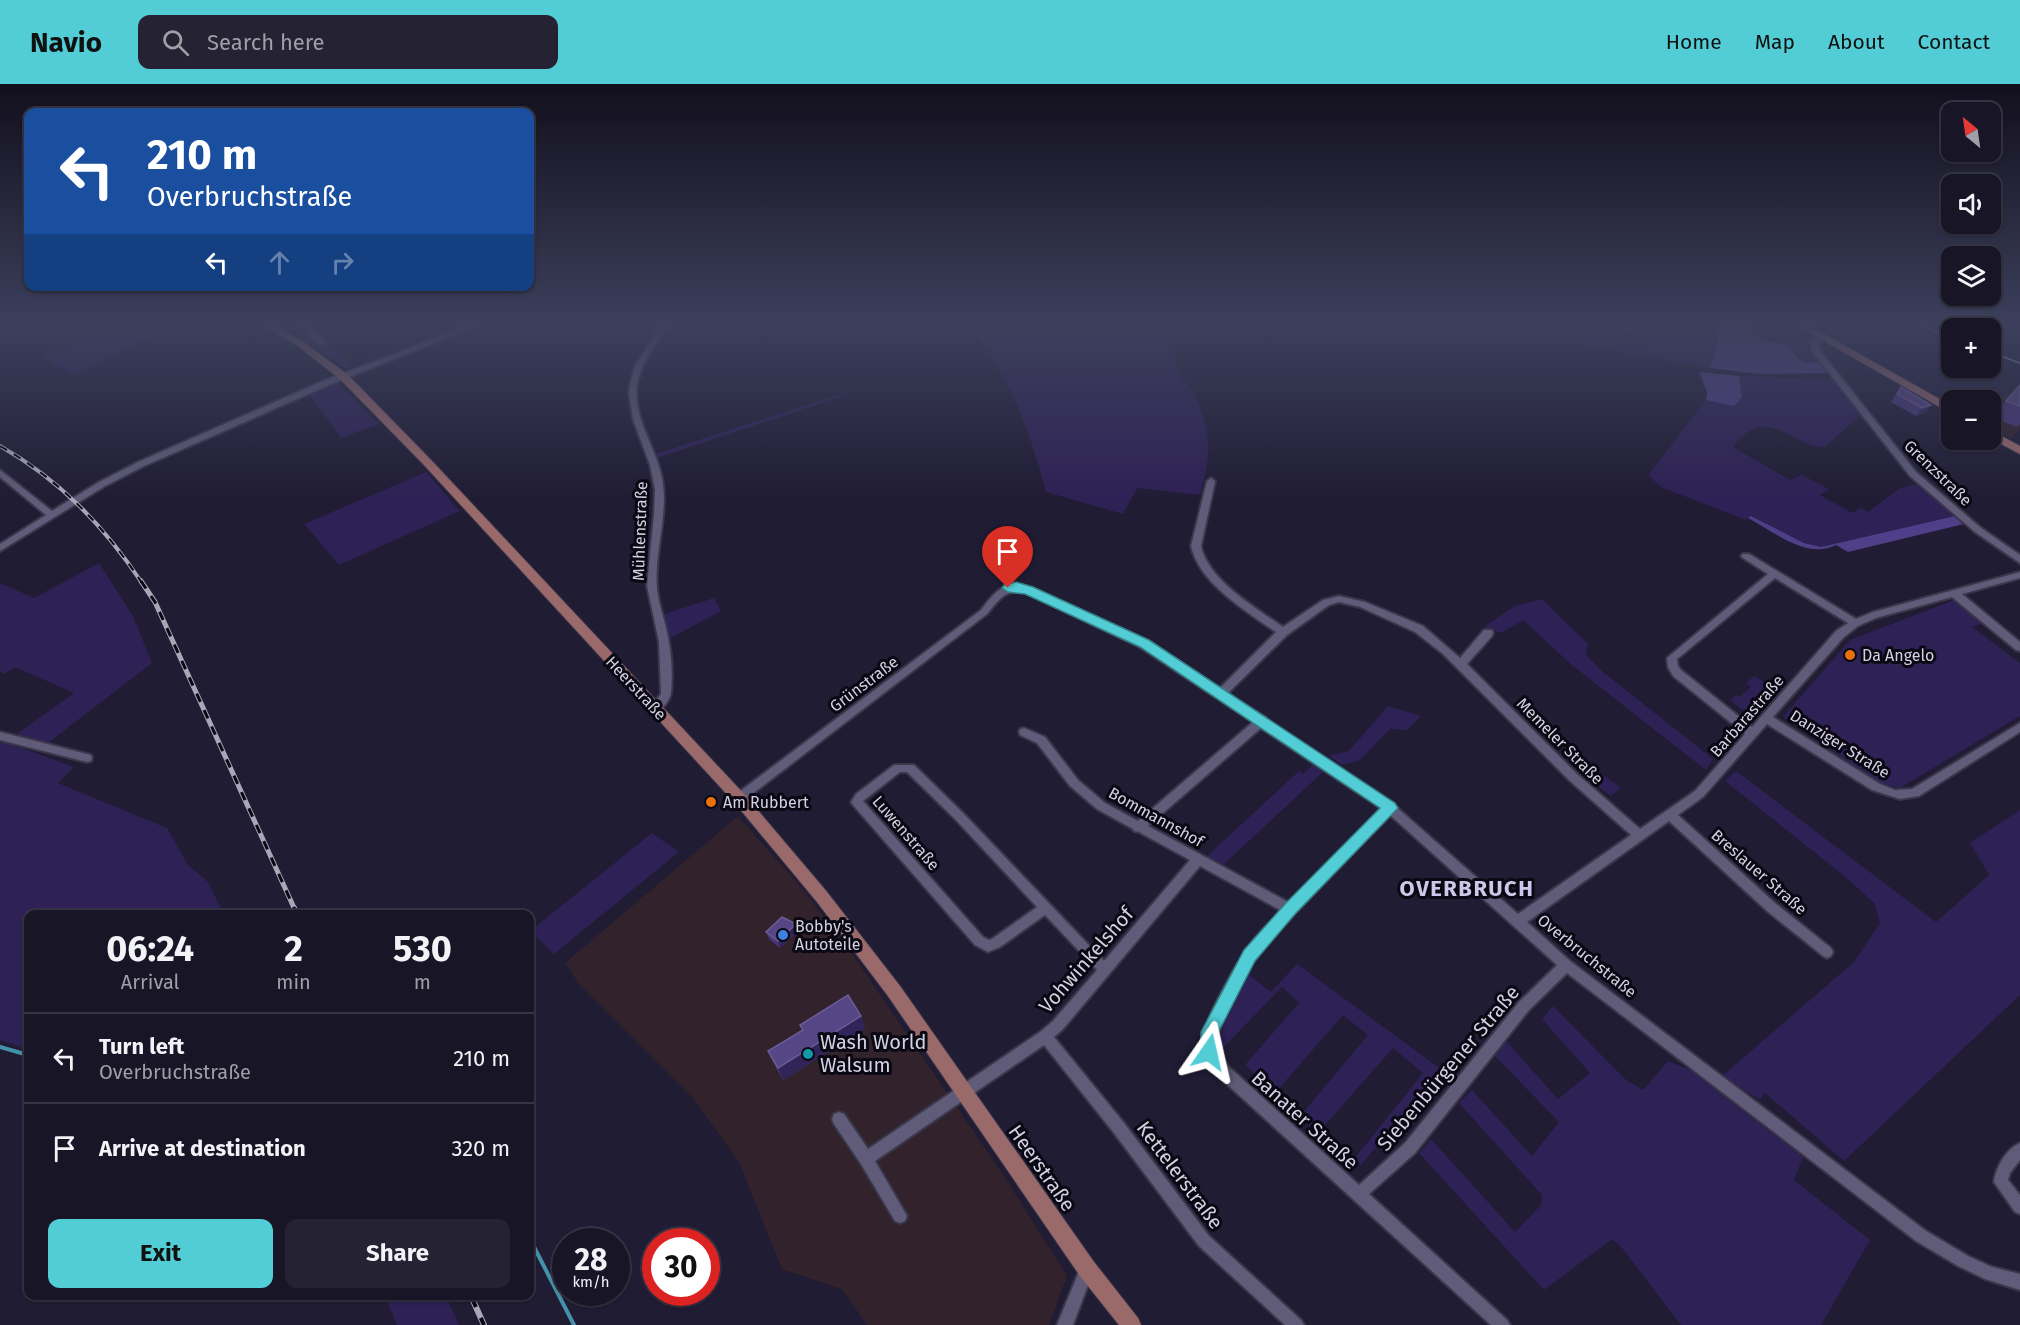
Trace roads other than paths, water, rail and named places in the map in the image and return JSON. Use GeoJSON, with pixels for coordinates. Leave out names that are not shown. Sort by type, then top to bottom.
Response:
{"type":"FeatureCollection","features":[{"type":"Feature","properties":{"kind":"main road","name":"Heerstraße"},"geometry":{"type":"LineString","coordinates":[[350,383],[428,463],[739,798],[822,897],[894,991],[1087,1269],[1131,1325]]}},
{"type":"Feature","properties":{"kind":"main road"},"geometry":{"type":"LineString","coordinates":[[1902,383],[1941,405]]}},
{"type":"Feature","properties":{"kind":"main road"},"geometry":{"type":"LineString","coordinates":[[2001,439],[2020,449]]}},
{"type":"Feature","properties":{"kind":"street"},"geometry":{"type":"LineString","coordinates":[[0,548],[51,514],[141,464],[330,383]]}},
{"type":"Feature","properties":{"kind":"street","name":"Mühlenstraße"},"geometry":{"type":"LineString","coordinates":[[636,383],[633,394],[639,427],[655,463],[659,490],[652,585],[655,609],[663,634],[666,694],[663,701],[654,708]]}},
{"type":"Feature","properties":{"kind":"street","name":"Grenzstraße"},"geometry":{"type":"LineString","coordinates":[[1841,383],[1913,474],[1978,530],[2020,560]]}},
{"type":"Feature","properties":{"kind":"street"},"geometry":{"type":"LineString","coordinates":[[0,472],[51,514]]}},
{"type":"Feature","properties":{"kind":"street"},"geometry":{"type":"LineString","coordinates":[[1210,481],[1196,546],[1197,556],[1220,584],[1283,632]]}},
{"type":"Feature","properties":{"kind":"street"},"geometry":{"type":"LineString","coordinates":[[1746,556],[1854,623]]}},
{"type":"Feature","properties":{"kind":"street"},"geometry":{"type":"LineString","coordinates":[[1753,734],[1677,673],[1673,667],[1672,658],[1774,574]]}},
{"type":"Feature","properties":{"kind":"street","name":"Barbarastraße"},"geometry":{"type":"LineString","coordinates":[[1516,922],[1699,794],[1840,634],[1854,623],[1873,615],[2020,575]]}},
{"type":"Feature","properties":{"kind":"street","name":"Overbruchstraße"},"geometry":{"type":"LineString","coordinates":[[1005,589],[1016,587],[1029,590],[1144,644],[1221,693],[1390,808],[1566,965],[1921,1236],[1990,1274],[2020,1282]]}},
{"type":"Feature","properties":{"kind":"street","name":"Grünstraße"},"geometry":{"type":"LineString","coordinates":[[739,798],[982,613],[1005,589]]}},
{"type":"Feature","properties":{"kind":"street"},"geometry":{"type":"LineString","coordinates":[[1954,593],[2020,647]]}},
{"type":"Feature","properties":{"kind":"street","name":"Memeler Straße"},"geometry":{"type":"LineString","coordinates":[[1221,693],[1283,632],[1332,599],[1350,600],[1377,609],[1419,629],[1461,664],[1573,777],[1640,836]]}},
{"type":"Feature","properties":{"kind":"street"},"geometry":{"type":"LineString","coordinates":[[1461,664],[1488,633]]}},
{"type":"Feature","properties":{"kind":"street","name":"Danziger Straße"},"geometry":{"type":"LineString","coordinates":[[1767,718],[1876,788],[1907,796],[2020,727]]}},
{"type":"Feature","properties":{"kind":"street"},"geometry":{"type":"LineString","coordinates":[[1138,828],[1262,721]]}},
{"type":"Feature","properties":{"kind":"street","name":"Bommannshof"},"geometry":{"type":"LineString","coordinates":[[1024,732],[1041,740],[1074,783],[1088,797],[1138,828],[1290,909]]}},
{"type":"Feature","properties":{"kind":"street"},"geometry":{"type":"LineString","coordinates":[[0,736],[87,758]]}},
{"type":"Feature","properties":{"kind":"street","name":"Luwenstraße"},"geometry":{"type":"LineString","coordinates":[[1045,908],[996,943],[988,946],[979,941],[857,802],[860,797],[898,768],[910,768],[959,816],[1104,969]]}},
{"type":"Feature","properties":{"kind":"street","name":"Banater Straße"},"geometry":{"type":"LineString","coordinates":[[1390,808],[1290,909],[1249,956],[1210,1032],[1209,1052],[1224,1072],[1502,1325]]}},
{"type":"Feature","properties":{"kind":"street","name":"Breslauer Straße"},"geometry":{"type":"LineString","coordinates":[[1670,815],[1771,907],[1827,952]]}},
{"type":"Feature","properties":{"kind":"street","name":"Vohwinkelshof"},"geometry":{"type":"LineString","coordinates":[[962,1092],[1058,1025],[1198,859]]}},
{"type":"Feature","properties":{"kind":"street","name":"Siebenbürgener Straße"},"geometry":{"type":"LineString","coordinates":[[1358,1195],[1410,1148],[1524,1006],[1566,965]]}},
{"type":"Feature","properties":{"kind":"street","name":"Kettelerstraße"},"geometry":{"type":"LineString","coordinates":[[1045,1036],[1119,1128],[1204,1241],[1296,1325]]}},
{"type":"Feature","properties":{"kind":"street"},"geometry":{"type":"LineString","coordinates":[[866,1159],[962,1092]]}},
{"type":"Feature","properties":{"kind":"street"},"geometry":{"type":"LineString","coordinates":[[839,1119],[900,1216]]}},
{"type":"Feature","properties":{"kind":"street"},"geometry":{"type":"LineString","coordinates":[[2020,1150],[2009,1162],[2002,1174],[2001,1182],[2020,1207]]}},
{"type":"Feature","properties":{"kind":"street"},"geometry":{"type":"LineString","coordinates":[[1065,1325],[1087,1269]]}},
{"type":"Feature","properties":{"kind":"waterway"},"geometry":{"type":"LineString","coordinates":[[0,1047],[24,1054]]}},
{"type":"Feature","properties":{"kind":"waterway"},"geometry":{"type":"LineString","coordinates":[[534,1247],[574,1325]]}},
{"type":"Feature","properties":{"kind":"railway"},"geometry":{"type":"LineString","coordinates":[[0,446],[42,474],[79,506],[112,542],[142,583]]}},
{"type":"Feature","properties":{"kind":"railway"},"geometry":{"type":"LineString","coordinates":[[141,581],[155,602],[295,910]]}},
{"type":"Feature","properties":{"kind":"railway"},"geometry":{"type":"LineString","coordinates":[[473,1300],[484,1325]]}},
{"type":"Feature","properties":{"kind":"place","name":"Da Angelo"},"geometry":{"type":"Point","coordinates":[1850,655]}},
{"type":"Feature","properties":{"kind":"place","name":"Am Rubbert"},"geometry":{"type":"Point","coordinates":[711,802]}},
{"type":"Feature","properties":{"kind":"place","name":"Bobby's Autoteile"},"geometry":{"type":"Point","coordinates":[783,935]}},
{"type":"Feature","properties":{"kind":"place","name":"Wash World Walsum"},"geometry":{"type":"Point","coordinates":[808,1054]}},
{"type":"Feature","properties":{"kind":"district","name":"OVERBRUCH"},"geometry":{"type":"Point","coordinates":[1467,888]}}]}
